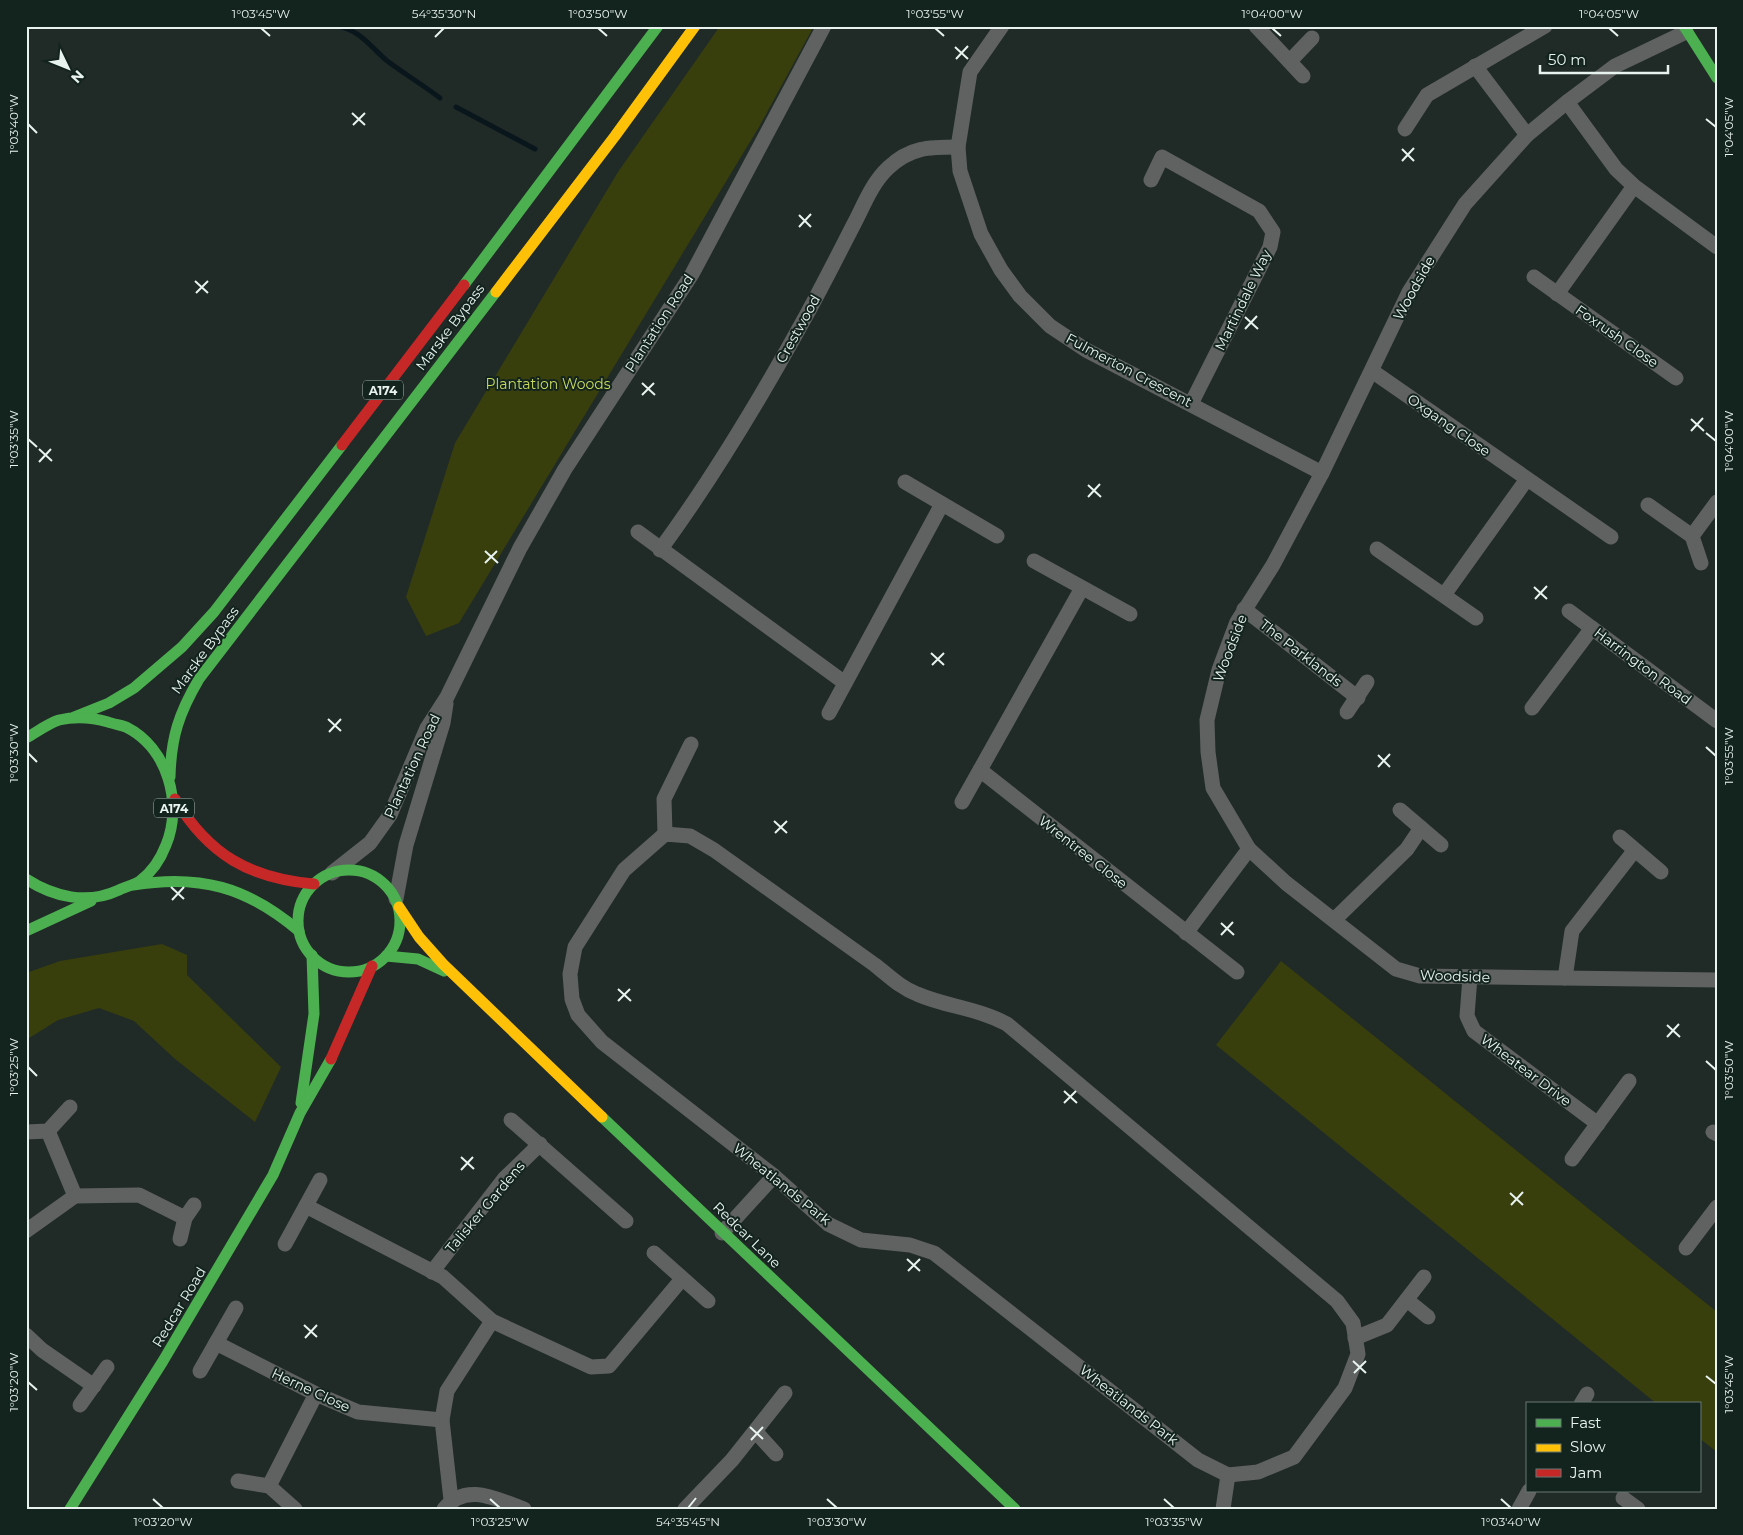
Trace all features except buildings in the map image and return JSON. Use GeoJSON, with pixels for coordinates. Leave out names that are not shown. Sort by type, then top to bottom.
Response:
{"type":"FeatureCollection","features":[{"type":"Feature","properties":{"kind":"main road","name":"Marske Bypass"},"geometry":{"type":"LineString","coordinates":[[74,717],[118,698],[153,675],[180,650],[214,612],[561,158],[658,26]]}},
{"type":"Feature","properties":{"kind":"main road","name":"Marske Bypass"},"geometry":{"type":"LineString","coordinates":[[170,778],[170,746],[174,725],[199,679],[616,136],[695,26]]}},
{"type":"Feature","properties":{"kind":"main road"},"geometry":{"type":"LineString","coordinates":[[1685,29],[1717,78]]}},
{"type":"Feature","properties":{"kind":"main road","name":"A174"},"geometry":{"type":"LineString","coordinates":[[26,738],[50,723],[74,717],[101,718],[132,731],[157,754],[170,778],[175,799],[174,824],[166,848],[152,868],[133,885],[116,894],[78,899],[42,890],[26,879]]}},
{"type":"Feature","properties":{"kind":"main road"},"geometry":{"type":"LineString","coordinates":[[26,723],[50,723]]}},
{"type":"Feature","properties":{"kind":"main road"},"geometry":{"type":"LineString","coordinates":[[175,799],[192,828],[230,861],[246,870],[279,881],[314,884]]}},
{"type":"Feature","properties":{"kind":"main road"},"geometry":{"type":"LineString","coordinates":[[353,870],[374,876],[390,890],[397,903],[400,928],[395,943],[386,956],[372,966],[356,971],[340,971],[324,965],[312,955],[304,944],[299,931],[298,914],[304,897],[314,884],[332,872],[353,870]]}},
{"type":"Feature","properties":{"kind":"main road"},"geometry":{"type":"LineString","coordinates":[[133,885],[178,879],[223,885],[240,891],[272,908],[299,931]]}},
{"type":"Feature","properties":{"kind":"main road","name":"A174"},"geometry":{"type":"LineString","coordinates":[[26,931],[97,898]]}},
{"type":"Feature","properties":{"kind":"main road","name":"Redcar Lane"},"geometry":{"type":"LineString","coordinates":[[397,903],[414,932],[460,981],[722,1233],[1015,1509]]}},
{"type":"Feature","properties":{"kind":"main road","name":"Redcar Road"},"geometry":{"type":"LineString","coordinates":[[300,1113],[314,1014],[312,955]]}},
{"type":"Feature","properties":{"kind":"main road","name":"Redcar Lane"},"geometry":{"type":"LineString","coordinates":[[386,956],[418,959],[431,963],[460,981]]}},
{"type":"Feature","properties":{"kind":"main road","name":"Redcar Road"},"geometry":{"type":"LineString","coordinates":[[70,1509],[227,1255],[273,1175],[300,1113],[330,1061],[372,966]]}},
{"type":"Feature","properties":{"kind":"street","name":"Plantation Road"},"geometry":{"type":"LineString","coordinates":[[332,872],[370,843],[390,815],[427,728],[447,697],[520,548],[570,461],[692,274],[824,26]]}},
{"type":"Feature","properties":{"kind":"street","name":"Fulmerton Crescent"},"geometry":{"type":"LineString","coordinates":[[1002,26],[970,72],[958,147],[960,171],[981,234],[1001,270],[1020,296],[1050,326],[1086,350],[1322,474]]}},
{"type":"Feature","properties":{"kind":"street"},"geometry":{"type":"LineString","coordinates":[[1256,26],[1303,76]]}},
{"type":"Feature","properties":{"kind":"street"},"geometry":{"type":"LineString","coordinates":[[1405,129],[1427,95],[1545,26]]}},
{"type":"Feature","properties":{"kind":"street","name":"Woodside"},"geometry":{"type":"LineString","coordinates":[[1685,29],[1615,66],[1527,135],[1465,204],[1444,234],[1409,292],[1322,474],[1273,565],[1244,609],[1219,670],[1207,720],[1208,752],[1213,788],[1249,850],[1286,883],[1335,919],[1396,969],[1420,976],[1717,980]]}},
{"type":"Feature","properties":{"kind":"street"},"geometry":{"type":"LineString","coordinates":[[1290,61],[1312,38]]}},
{"type":"Feature","properties":{"kind":"street"},"geometry":{"type":"LineString","coordinates":[[1475,66],[1527,135]]}},
{"type":"Feature","properties":{"kind":"street"},"geometry":{"type":"LineString","coordinates":[[1567,102],[1616,169],[1634,186],[1717,247]]}},
{"type":"Feature","properties":{"kind":"street","name":"Crestwood"},"geometry":{"type":"LineString","coordinates":[[660,550],[697,499],[747,419],[808,313],[870,192],[887,169],[905,154],[924,147],[958,147]]}},
{"type":"Feature","properties":{"kind":"street","name":"Martindale Way"},"geometry":{"type":"LineString","coordinates":[[1151,180],[1162,157],[1259,211],[1273,232],[1270,247],[1191,404]]}},
{"type":"Feature","properties":{"kind":"street"},"geometry":{"type":"LineString","coordinates":[[1557,294],[1634,186]]}},
{"type":"Feature","properties":{"kind":"street","name":"Foxrush Close"},"geometry":{"type":"LineString","coordinates":[[1534,277],[1676,378]]}},
{"type":"Feature","properties":{"kind":"street","name":"Oxgang Close"},"geometry":{"type":"LineString","coordinates":[[1372,371],[1611,537]]}},
{"type":"Feature","properties":{"kind":"street"},"geometry":{"type":"LineString","coordinates":[[1444,595],[1527,479]]}},
{"type":"Feature","properties":{"kind":"street"},"geometry":{"type":"LineString","coordinates":[[905,482],[997,536]]}},
{"type":"Feature","properties":{"kind":"street"},"geometry":{"type":"LineString","coordinates":[[1692,536],[1717,502]]}},
{"type":"Feature","properties":{"kind":"street"},"geometry":{"type":"LineString","coordinates":[[829,713],[942,504]]}},
{"type":"Feature","properties":{"kind":"street"},"geometry":{"type":"LineString","coordinates":[[1648,505],[1692,536],[1701,564]]}},
{"type":"Feature","properties":{"kind":"street"},"geometry":{"type":"LineString","coordinates":[[638,532],[660,550],[845,683]]}},
{"type":"Feature","properties":{"kind":"street"},"geometry":{"type":"LineString","coordinates":[[1377,549],[1476,618]]}},
{"type":"Feature","properties":{"kind":"street"},"geometry":{"type":"LineString","coordinates":[[1034,561],[1130,614]]}},
{"type":"Feature","properties":{"kind":"street"},"geometry":{"type":"LineString","coordinates":[[962,802],[1082,588]]}},
{"type":"Feature","properties":{"kind":"street","name":"The Parklands"},"geometry":{"type":"LineString","coordinates":[[1244,609],[1358,698]]}},
{"type":"Feature","properties":{"kind":"street","name":"Harrington Road"},"geometry":{"type":"LineString","coordinates":[[1569,612],[1717,721]]}},
{"type":"Feature","properties":{"kind":"street"},"geometry":{"type":"LineString","coordinates":[[1532,708],[1592,628]]}},
{"type":"Feature","properties":{"kind":"street"},"geometry":{"type":"LineString","coordinates":[[1347,712],[1367,682]]}},
{"type":"Feature","properties":{"kind":"street","name":"Plantation Road"},"geometry":{"type":"LineString","coordinates":[[397,903],[406,845],[443,723],[447,697]]}},
{"type":"Feature","properties":{"kind":"street"},"geometry":{"type":"LineString","coordinates":[[691,744],[664,799],[665,834],[690,836],[714,850],[876,965],[900,985],[918,995],[988,1014],[1007,1024],[1337,1301],[1353,1323],[1358,1354],[1345,1388],[1294,1457],[1258,1472],[1228,1475],[1222,1509]]}},
{"type":"Feature","properties":{"kind":"street","name":"Wrentree Close"},"geometry":{"type":"LineString","coordinates":[[980,770],[1186,934],[1237,972]]}},
{"type":"Feature","properties":{"kind":"street"},"geometry":{"type":"LineString","coordinates":[[1400,810],[1441,845]]}},
{"type":"Feature","properties":{"kind":"street"},"geometry":{"type":"LineString","coordinates":[[1335,919],[1407,849],[1421,828]]}},
{"type":"Feature","properties":{"kind":"street","name":"Wheatlands Park"},"geometry":{"type":"LineString","coordinates":[[665,834],[624,870],[575,946],[570,974],[572,999],[578,1016],[602,1042],[774,1176],[828,1224],[861,1240],[910,1244],[934,1252],[1198,1460],[1228,1475]]}},
{"type":"Feature","properties":{"kind":"street"},"geometry":{"type":"LineString","coordinates":[[1620,837],[1634,851],[1662,872]]}},
{"type":"Feature","properties":{"kind":"street"},"geometry":{"type":"LineString","coordinates":[[1186,934],[1249,850]]}},
{"type":"Feature","properties":{"kind":"street"},"geometry":{"type":"LineString","coordinates":[[1565,978],[1572,931],[1634,851]]}},
{"type":"Feature","properties":{"kind":"street","name":"Wheatear Drive"},"geometry":{"type":"LineString","coordinates":[[1470,977],[1467,1016],[1474,1031],[1598,1124]]}},
{"type":"Feature","properties":{"kind":"street"},"geometry":{"type":"LineString","coordinates":[[1572,1159],[1629,1082]]}},
{"type":"Feature","properties":{"kind":"street"},"geometry":{"type":"LineString","coordinates":[[26,1132],[48,1130],[70,1107]]}},
{"type":"Feature","properties":{"kind":"street"},"geometry":{"type":"LineString","coordinates":[[512,1120],[626,1221]]}},
{"type":"Feature","properties":{"kind":"street"},"geometry":{"type":"LineString","coordinates":[[48,1130],[74,1196]]}},
{"type":"Feature","properties":{"kind":"street","name":"Talisker Gardens"},"geometry":{"type":"LineString","coordinates":[[432,1272],[504,1179],[540,1144]]}},
{"type":"Feature","properties":{"kind":"street"},"geometry":{"type":"LineString","coordinates":[[722,1233],[774,1176]]}},
{"type":"Feature","properties":{"kind":"street"},"geometry":{"type":"LineString","coordinates":[[285,1244],[320,1180]]}},
{"type":"Feature","properties":{"kind":"street"},"geometry":{"type":"LineString","coordinates":[[26,1232],[74,1196],[138,1195],[185,1218]]}},
{"type":"Feature","properties":{"kind":"street"},"geometry":{"type":"LineString","coordinates":[[180,1239],[185,1218],[194,1206]]}},
{"type":"Feature","properties":{"kind":"street"},"geometry":{"type":"LineString","coordinates":[[306,1206],[442,1277],[492,1320],[591,1367],[608,1366],[682,1279]]}},
{"type":"Feature","properties":{"kind":"street"},"geometry":{"type":"LineString","coordinates":[[1686,1248],[1714,1215]]}},
{"type":"Feature","properties":{"kind":"street"},"geometry":{"type":"LineString","coordinates":[[654,1253],[708,1301]]}},
{"type":"Feature","properties":{"kind":"street"},"geometry":{"type":"LineString","coordinates":[[1356,1338],[1387,1325],[1424,1277]]}},
{"type":"Feature","properties":{"kind":"street"},"geometry":{"type":"LineString","coordinates":[[1407,1300],[1428,1318]]}},
{"type":"Feature","properties":{"kind":"street"},"geometry":{"type":"LineString","coordinates":[[200,1371],[236,1308]]}},
{"type":"Feature","properties":{"kind":"street"},"geometry":{"type":"LineString","coordinates":[[492,1320],[447,1391],[442,1420],[447,1504],[479,1493],[524,1509]]}},
{"type":"Feature","properties":{"kind":"street"},"geometry":{"type":"LineString","coordinates":[[26,1335],[42,1350],[94,1386]]}},
{"type":"Feature","properties":{"kind":"street","name":"Herne Close"},"geometry":{"type":"LineString","coordinates":[[216,1343],[316,1394],[358,1412],[442,1420]]}},
{"type":"Feature","properties":{"kind":"street"},"geometry":{"type":"LineString","coordinates":[[80,1406],[107,1367]]}},
{"type":"Feature","properties":{"kind":"street"},"geometry":{"type":"LineString","coordinates":[[685,1509],[732,1460],[785,1393]]}},
{"type":"Feature","properties":{"kind":"street"},"geometry":{"type":"LineString","coordinates":[[269,1486],[316,1394]]}},
{"type":"Feature","properties":{"kind":"street"},"geometry":{"type":"LineString","coordinates":[[755,1431],[776,1454]]}},
{"type":"Feature","properties":{"kind":"street"},"geometry":{"type":"LineString","coordinates":[[238,1481],[269,1486],[295,1509]]}},
{"type":"Feature","properties":{"kind":"street"},"geometry":{"type":"LineString","coordinates":[[1519,1509],[1528,1492]]}},
{"type":"Feature","properties":{"kind":"street"},"geometry":{"type":"LineString","coordinates":[[1623,1498],[1638,1509]]}},
{"type":"Feature","properties":{"kind":"green space","name":"Plantation Woods"},"geometry":{"type":"Polygon","coordinates":[[[720,26],[814,26],[759,127],[459,623],[426,636],[406,597],[455,443],[618,172],[720,26]]]}},
{"type":"Feature","properties":{"kind":"green space"},"geometry":{"type":"Polygon","coordinates":[[[162,944],[187,955],[187,975],[281,1067],[255,1122],[175,1059],[134,1021],[99,1008],[58,1020],[26,1040],[26,973],[60,961],[162,944]]]}},
{"type":"Feature","properties":{"kind":"green space"},"geometry":{"type":"Polygon","coordinates":[[[1281,961],[1717,1312],[1717,1452],[1700,1439],[1700,1402],[1655,1402],[1216,1045],[1281,961]]]}},
{"type":"Feature","properties":{"kind":"waterway"},"geometry":{"type":"LineString","coordinates":[[336,26],[358,34],[386,60],[440,98]]}},
{"type":"Feature","properties":{"kind":"waterway"},"geometry":{"type":"LineString","coordinates":[[456,107],[535,149]]}},
{"type":"Feature","properties":{"kind":"traffic: fast"},"geometry":{"type":"LineString","coordinates":[[464,285],[658,26]]}},
{"type":"Feature","properties":{"kind":"traffic: fast"},"geometry":{"type":"LineString","coordinates":[[1684,26],[1717,78]]}},
{"type":"Feature","properties":{"kind":"traffic: fast"},"geometry":{"type":"LineString","coordinates":[[170,777],[172,750],[177,726],[186,703],[199,679],[496,292]]}},
{"type":"Feature","properties":{"kind":"traffic: fast"},"geometry":{"type":"LineString","coordinates":[[74,717],[109,703],[134,688],[182,647],[214,612],[342,445]]}},
{"type":"Feature","properties":{"kind":"traffic: fast"},"geometry":{"type":"LineString","coordinates":[[26,738],[59,720],[71,718],[96,719],[126,727],[140,736],[162,763],[172,795],[173,812],[171,829],[162,855],[148,873],[135,884],[107,895],[83,898],[59,894],[26,879]]}},
{"type":"Feature","properties":{"kind":"traffic: fast"},"geometry":{"type":"LineString","coordinates":[[349,870],[368,874],[385,885],[396,902],[400,921],[396,940],[385,957],[368,968],[349,972],[330,968],[313,957],[302,940],[298,921],[302,902],[313,885],[330,874],[349,870]]}},
{"type":"Feature","properties":{"kind":"traffic: fast"},"geometry":{"type":"LineString","coordinates":[[133,885],[180,881],[222,887],[261,904],[299,931]]}},
{"type":"Feature","properties":{"kind":"traffic: fast"},"geometry":{"type":"LineString","coordinates":[[26,931],[91,901]]}},
{"type":"Feature","properties":{"kind":"traffic: fast"},"geometry":{"type":"LineString","coordinates":[[301,1103],[314,1014],[312,955]]}},
{"type":"Feature","properties":{"kind":"traffic: fast"},"geometry":{"type":"LineString","coordinates":[[386,956],[418,959],[444,971]]}},
{"type":"Feature","properties":{"kind":"traffic: fast"},"geometry":{"type":"LineString","coordinates":[[70,1509],[163,1361],[273,1175],[300,1113],[331,1059]]}},
{"type":"Feature","properties":{"kind":"traffic: fast"},"geometry":{"type":"LineString","coordinates":[[602,1117],[1015,1509]]}},
{"type":"Feature","properties":{"kind":"traffic: slow"},"geometry":{"type":"LineString","coordinates":[[496,292],[615,136],[695,26]]}},
{"type":"Feature","properties":{"kind":"traffic: slow"},"geometry":{"type":"LineString","coordinates":[[399,907],[419,937],[443,964],[602,1117]]}},
{"type":"Feature","properties":{"kind":"traffic: jam"},"geometry":{"type":"LineString","coordinates":[[342,445],[464,285]]}},
{"type":"Feature","properties":{"kind":"traffic: jam"},"geometry":{"type":"LineString","coordinates":[[175,799],[202,835],[233,860],[250,869],[270,876],[314,884]]}},
{"type":"Feature","properties":{"kind":"traffic: jam"},"geometry":{"type":"LineString","coordinates":[[331,1059],[372,966]]}}]}
